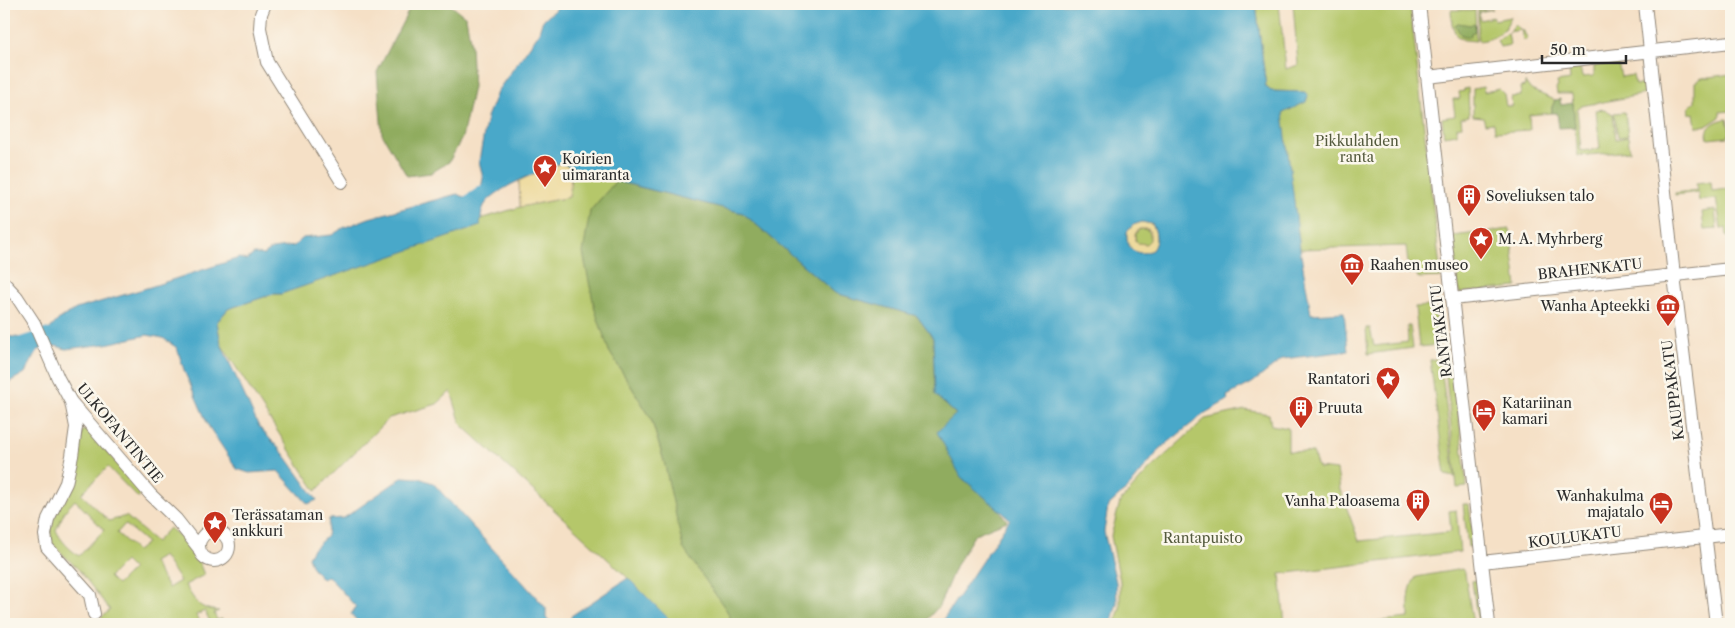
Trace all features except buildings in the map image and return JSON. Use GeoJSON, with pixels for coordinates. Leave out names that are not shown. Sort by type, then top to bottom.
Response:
{"type":"FeatureCollection","features":[{"type":"Feature","properties":{"kind":"street"},"geometry":{"type":"LineString","coordinates":[[265,4],[261,14],[260,28],[267,62],[342,182]]}},
{"type":"Feature","properties":{"kind":"street","name":"RANTAKATU"},"geometry":{"type":"LineString","coordinates":[[1419,4],[1489,624]]}},
{"type":"Feature","properties":{"kind":"street","name":"KAUPPAKATU"},"geometry":{"type":"LineString","coordinates":[[1645,4],[1674,276],[1716,624]]}},
{"type":"Feature","properties":{"kind":"street"},"geometry":{"type":"LineString","coordinates":[[1427,77],[1731,42]]}},
{"type":"Feature","properties":{"kind":"street","name":"BRAHENKATU"},"geometry":{"type":"LineString","coordinates":[[1452,299],[1731,269]]}},
{"type":"Feature","properties":{"kind":"street","name":"ULKOFANTINTIE"},"geometry":{"type":"LineString","coordinates":[[4,283],[17,297],[34,323],[58,378],[71,402],[150,494],[176,520],[198,547],[202,557],[211,562],[221,560],[228,553],[227,538],[219,532],[209,532],[187,526],[176,520]]}},
{"type":"Feature","properties":{"kind":"street"},"geometry":{"type":"LineString","coordinates":[[71,402],[76,427],[72,456],[66,483],[48,520],[45,535],[47,547],[90,595],[94,614]]}},
{"type":"Feature","properties":{"kind":"street"},"geometry":{"type":"LineString","coordinates":[[198,547],[201,538],[209,532]]}},
{"type":"Feature","properties":{"kind":"street","name":"KOULUKATU"},"geometry":{"type":"LineString","coordinates":[[1482,562],[1731,534]]}},
{"type":"Feature","properties":{"kind":"green space"},"geometry":{"type":"Polygon","coordinates":[[[412,4],[449,4],[466,17],[471,45],[473,87],[462,138],[449,162],[431,173],[407,176],[382,134],[377,72],[412,4]]]}},
{"type":"Feature","properties":{"kind":"green space","name":"Pikkulahden ranta"},"geometry":{"type":"Polygon","coordinates":[[[1256,4],[1279,4],[1286,69],[1298,65],[1293,4],[1410,4],[1441,277],[1418,278],[1417,274],[1409,273],[1406,246],[1300,249],[1282,112],[1290,110],[1305,92],[1271,91],[1266,87],[1256,4]]]}},
{"type":"Feature","properties":{"kind":"green space"},"geometry":{"type":"Polygon","coordinates":[[[1493,9],[1479,12],[1480,20],[1493,17],[1494,20],[1510,17],[1506,27],[1494,37],[1478,41],[1478,10],[1493,9]]]}},
{"type":"Feature","properties":{"kind":"green space"},"geometry":{"type":"Polygon","coordinates":[[[1451,10],[1475,10],[1476,41],[1457,37],[1452,25],[1451,10]]]}},
{"type":"Feature","properties":{"kind":"green space"},"geometry":{"type":"Polygon","coordinates":[[[1458,23],[1470,25],[1474,23],[1475,31],[1471,33],[1470,37],[1461,35],[1455,25],[1458,23]]]}},
{"type":"Feature","properties":{"kind":"green space"},"geometry":{"type":"Polygon","coordinates":[[[1515,25],[1524,32],[1528,39],[1523,40],[1521,30],[1508,32],[1515,25]]]}},
{"type":"Feature","properties":{"kind":"green space"},"geometry":{"type":"Polygon","coordinates":[[[1508,32],[1510,45],[1500,47],[1497,40],[1508,32]]]}},
{"type":"Feature","properties":{"kind":"green space"},"geometry":{"type":"Polygon","coordinates":[[[1618,63],[1621,77],[1633,75],[1635,85],[1645,84],[1646,94],[1581,106],[1577,109],[1581,151],[1600,149],[1596,110],[1604,109],[1613,114],[1616,139],[1628,137],[1630,151],[1578,156],[1572,94],[1557,94],[1557,82],[1570,80],[1569,69],[1580,67],[1582,77],[1594,76],[1594,66],[1618,63]]]}},
{"type":"Feature","properties":{"kind":"green space"},"geometry":{"type":"Polygon","coordinates":[[[1731,74],[1731,111],[1720,112],[1720,117],[1708,125],[1696,127],[1694,113],[1690,114],[1689,107],[1695,102],[1695,82],[1702,78],[1731,74]]]}},
{"type":"Feature","properties":{"kind":"green space"},"geometry":{"type":"Polygon","coordinates":[[[1525,82],[1531,90],[1555,100],[1552,113],[1529,115],[1530,130],[1495,132],[1494,123],[1485,124],[1483,117],[1473,116],[1473,89],[1483,87],[1484,92],[1499,89],[1504,94],[1506,106],[1512,106],[1511,97],[1521,96],[1520,87],[1525,86],[1525,82]]]}},
{"type":"Feature","properties":{"kind":"green space"},"geometry":{"type":"Polygon","coordinates":[[[1468,88],[1469,116],[1461,118],[1462,126],[1457,127],[1457,134],[1444,136],[1442,118],[1455,116],[1453,99],[1460,99],[1459,92],[1468,88]]]}},
{"type":"Feature","properties":{"kind":"green space"},"geometry":{"type":"Polygon","coordinates":[[[1560,99],[1561,105],[1573,103],[1575,127],[1559,128],[1557,113],[1552,113],[1552,107],[1555,100],[1560,99]]]}},
{"type":"Feature","properties":{"kind":"green space"},"geometry":{"type":"Polygon","coordinates":[[[1625,112],[1628,136],[1618,137],[1614,113],[1625,112]]]}},
{"type":"Feature","properties":{"kind":"green space"},"geometry":{"type":"Polygon","coordinates":[[[1727,119],[1730,132],[1728,137],[1708,139],[1709,128],[1719,121],[1727,119]]]}},
{"type":"Feature","properties":{"kind":"green space"},"geometry":{"type":"Polygon","coordinates":[[[572,167],[616,181],[590,211],[609,351],[651,418],[664,461],[733,624],[674,624],[628,578],[461,424],[451,391],[437,404],[389,418],[316,491],[221,344],[217,322],[228,309],[273,294],[281,294],[484,218],[520,207],[569,197],[572,167]]]}},
{"type":"Feature","properties":{"kind":"green space"},"geometry":{"type":"Polygon","coordinates":[[[616,181],[743,213],[835,293],[917,316],[933,338],[935,395],[956,414],[961,477],[996,506],[1007,521],[975,534],[956,565],[939,606],[923,624],[733,624],[727,611],[683,548],[664,461],[651,418],[609,351],[595,310],[583,253],[590,211],[616,181]]]}},
{"type":"Feature","properties":{"kind":"green space"},"geometry":{"type":"Polygon","coordinates":[[[1711,181],[1712,191],[1726,189],[1731,183],[1731,237],[1727,237],[1726,228],[1721,228],[1716,199],[1699,201],[1698,192],[1675,195],[1675,193],[1697,190],[1696,183],[1711,181]]]}},
{"type":"Feature","properties":{"kind":"green space"},"geometry":{"type":"Polygon","coordinates":[[[1715,210],[1717,229],[1704,230],[1702,212],[1715,210]]]}},
{"type":"Feature","properties":{"kind":"green space"},"geometry":{"type":"Polygon","coordinates":[[[1140,229],[1146,229],[1151,234],[1149,243],[1140,245],[1135,240],[1135,234],[1140,229]]]}},
{"type":"Feature","properties":{"kind":"green space"},"geometry":{"type":"Polygon","coordinates":[[[1510,229],[1517,287],[1459,293],[1453,236],[1510,229]]]}},
{"type":"Feature","properties":{"kind":"green space"},"geometry":{"type":"Polygon","coordinates":[[[1434,306],[1440,345],[1419,347],[1415,307],[1434,306]]]}},
{"type":"Feature","properties":{"kind":"green space"},"geometry":{"type":"Polygon","coordinates":[[[1407,326],[1410,326],[1413,348],[1368,354],[1366,328],[1370,328],[1374,346],[1408,342],[1407,326]]]}},
{"type":"Feature","properties":{"kind":"green space"},"geometry":{"type":"Polygon","coordinates":[[[1440,358],[1455,477],[1445,475],[1430,360],[1440,358]]]}},
{"type":"Feature","properties":{"kind":"green space"},"geometry":{"type":"Polygon","coordinates":[[[1454,375],[1467,487],[1457,488],[1446,376],[1454,375]]]}},
{"type":"Feature","properties":{"kind":"green space","name":"Rantapuisto"},"geometry":{"type":"Polygon","coordinates":[[[1245,410],[1269,414],[1271,425],[1288,428],[1288,451],[1313,453],[1318,468],[1337,470],[1340,490],[1359,541],[1451,532],[1449,511],[1456,510],[1460,552],[1280,574],[1285,624],[1114,624],[1120,609],[1120,581],[1111,536],[1120,502],[1148,471],[1205,419],[1245,410]]]}},
{"type":"Feature","properties":{"kind":"green space"},"geometry":{"type":"Polygon","coordinates":[[[87,430],[142,491],[138,498],[108,467],[81,494],[109,521],[126,516],[156,542],[169,528],[182,538],[195,554],[204,575],[185,585],[198,604],[219,611],[214,613],[217,620],[222,619],[223,624],[211,624],[205,611],[196,615],[200,624],[100,624],[97,621],[110,610],[79,570],[51,543],[51,522],[71,487],[82,431],[87,430]],[[75,500],[65,511],[56,530],[60,538],[79,556],[104,530],[75,500]],[[125,524],[117,533],[137,551],[147,543],[125,524]],[[163,556],[153,562],[168,588],[180,581],[163,556]],[[125,561],[109,577],[117,585],[133,569],[125,561]]]}},
{"type":"Feature","properties":{"kind":"green space"},"geometry":{"type":"Polygon","coordinates":[[[1463,504],[1469,504],[1474,546],[1468,547],[1463,504]]]}},
{"type":"Feature","properties":{"kind":"green space"},"geometry":{"type":"Polygon","coordinates":[[[1462,569],[1465,573],[1473,624],[1352,624],[1409,618],[1410,592],[1416,577],[1462,569]]]}},
{"type":"Feature","properties":{"kind":"green space"},"geometry":{"type":"Polygon","coordinates":[[[1478,580],[1482,624],[1479,624],[1476,612],[1472,581],[1478,580]]]}},
{"type":"Feature","properties":{"kind":"sand","name":"Koirien uimaranta"},"geometry":{"type":"Polygon","coordinates":[[[560,163],[572,167],[569,197],[520,207],[519,180],[560,163]]]}},
{"type":"Feature","properties":{"kind":"sand"},"geometry":{"type":"Polygon","coordinates":[[[1142,222],[1152,224],[1156,237],[1152,250],[1141,253],[1130,247],[1127,232],[1133,225],[1142,222]],[[1139,229],[1135,234],[1135,241],[1146,244],[1150,240],[1150,231],[1148,229],[1139,229]]]}},
{"type":"Feature","properties":{"kind":"water"},"geometry":{"type":"Polygon","coordinates":[[[558,4],[1256,4],[1266,87],[1271,91],[1305,92],[1308,96],[1306,102],[1283,113],[1300,249],[1311,314],[1344,312],[1348,351],[1283,359],[1252,383],[1227,396],[1228,400],[1205,413],[1160,449],[1129,487],[1108,506],[1104,532],[1116,582],[1117,603],[1111,624],[940,624],[1010,519],[961,477],[937,432],[956,414],[935,395],[933,338],[917,316],[835,293],[743,213],[616,181],[560,163],[507,187],[489,199],[484,206],[480,226],[281,294],[273,294],[228,309],[217,322],[221,344],[259,427],[284,454],[317,500],[308,504],[278,471],[249,473],[237,469],[209,427],[185,373],[177,348],[163,338],[147,335],[106,344],[66,349],[56,346],[38,350],[25,373],[4,385],[4,336],[31,340],[46,333],[59,319],[76,309],[239,258],[246,260],[254,254],[264,255],[272,249],[294,246],[303,238],[332,235],[343,228],[369,218],[457,194],[474,197],[480,194],[483,178],[479,161],[487,117],[498,90],[539,33],[544,20],[558,4]],[[1142,222],[1133,225],[1127,232],[1128,243],[1133,250],[1141,253],[1152,250],[1156,237],[1152,224],[1142,222]]]}},
{"type":"Feature","properties":{"kind":"water"},"geometry":{"type":"Polygon","coordinates":[[[403,477],[419,478],[433,483],[546,608],[546,618],[553,624],[360,624],[351,614],[356,607],[328,576],[322,579],[312,567],[308,557],[312,550],[327,536],[329,519],[344,518],[403,477]]]}},
{"type":"Feature","properties":{"kind":"water"},"geometry":{"type":"Polygon","coordinates":[[[628,578],[674,624],[569,624],[571,616],[628,578]]]}},
{"type":"Feature","properties":{"kind":"waterway"},"geometry":{"type":"LineString","coordinates":[[460,204],[468,201],[491,185]]}},
{"type":"Feature","properties":{"kind":"waterway"},"geometry":{"type":"LineString","coordinates":[[4,348],[47,334]]}},
{"type":"Feature","properties":{"kind":"place","name":"Koirien uimaranta"},"geometry":{"type":"Point","coordinates":[545,188]}},
{"type":"Feature","properties":{"kind":"place","name":"Soveliuksen talo"},"geometry":{"type":"Point","coordinates":[1469,217]}},
{"type":"Feature","properties":{"kind":"place","name":"M. A. Myhrberg"},"geometry":{"type":"Point","coordinates":[1481,260]}},
{"type":"Feature","properties":{"kind":"place","name":"Raahen museo"},"geometry":{"type":"Point","coordinates":[1352,286]}},
{"type":"Feature","properties":{"kind":"place","name":"Wanha Apteekki"},"geometry":{"type":"Point","coordinates":[1668,327]}},
{"type":"Feature","properties":{"kind":"place","name":"Rantatori"},"geometry":{"type":"Point","coordinates":[1388,400]}},
{"type":"Feature","properties":{"kind":"place","name":"Pruuta"},"geometry":{"type":"Point","coordinates":[1301,429]}},
{"type":"Feature","properties":{"kind":"place","name":"Katariinan kamari"},"geometry":{"type":"Point","coordinates":[1484,432]}},
{"type":"Feature","properties":{"kind":"place","name":"Vanha Paloasema"},"geometry":{"type":"Point","coordinates":[1418,522]}},
{"type":"Feature","properties":{"kind":"place","name":"Wanhakulma majatalo"},"geometry":{"type":"Point","coordinates":[1661,525]}},
{"type":"Feature","properties":{"kind":"place","name":"Terässataman ankkuri"},"geometry":{"type":"Point","coordinates":[215,544]}}]}
